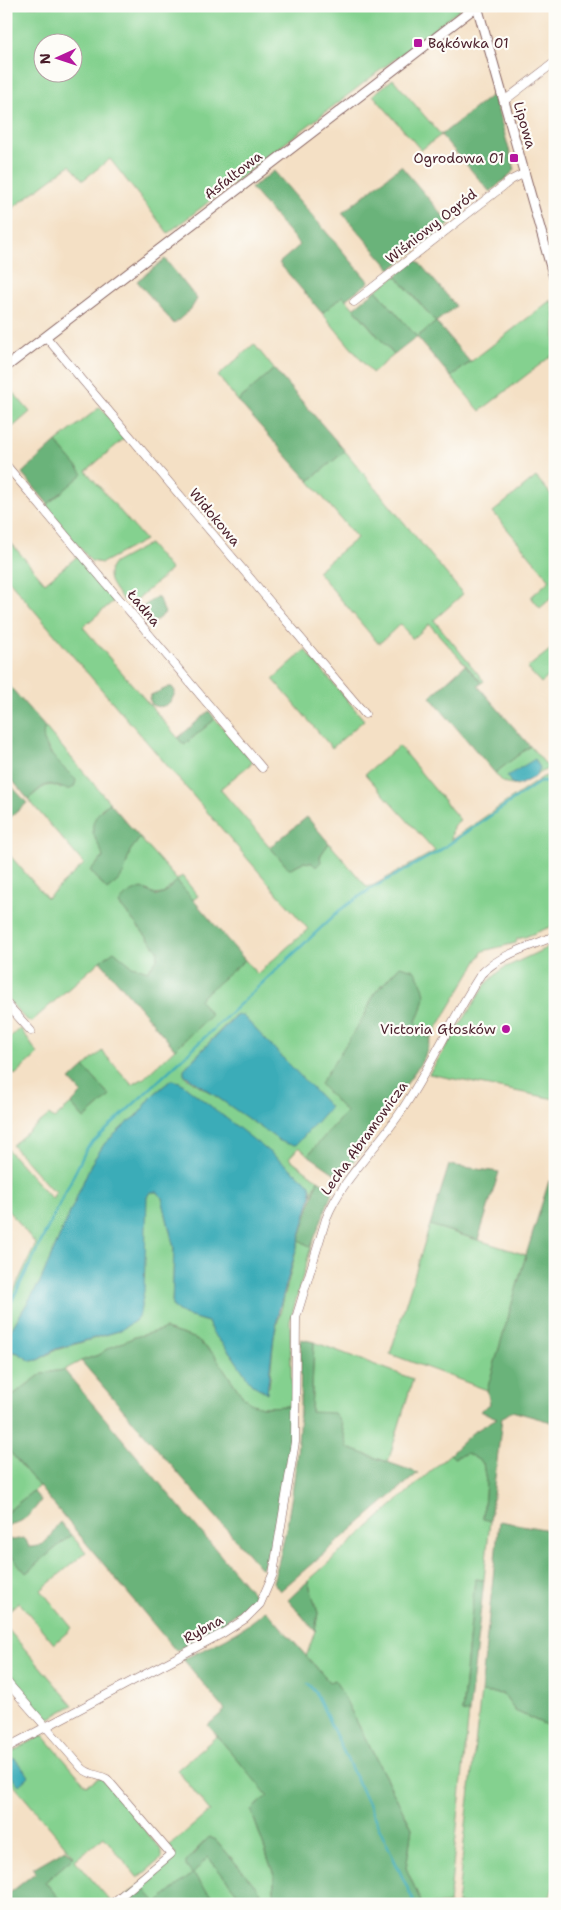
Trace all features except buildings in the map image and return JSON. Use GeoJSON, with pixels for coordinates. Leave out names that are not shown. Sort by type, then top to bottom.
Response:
{"type":"FeatureCollection","features":[{"type":"Feature","properties":{"kind":"street","name":"Lipowa"},"geometry":{"type":"LineString","coordinates":[[477,6],[553,264],[555,281]]}},
{"type":"Feature","properties":{"kind":"street","name":"Asfaltowa"},"geometry":{"type":"LineString","coordinates":[[6,367],[477,6]]}},
{"type":"Feature","properties":{"kind":"street"},"geometry":{"type":"LineString","coordinates":[[504,101],[555,62]]}},
{"type":"Feature","properties":{"kind":"street","name":"Wiśniowy Ogród"},"geometry":{"type":"LineString","coordinates":[[354,302],[511,180],[525,173]]}},
{"type":"Feature","properties":{"kind":"street","name":"Widokowa"},"geometry":{"type":"LineString","coordinates":[[46,336],[365,714]]}},
{"type":"Feature","properties":{"kind":"street","name":"Ładna"},"geometry":{"type":"LineString","coordinates":[[6,465],[262,768]]}},
{"type":"Feature","properties":{"kind":"street","name":"Lecha Abramowicza"},"geometry":{"type":"LineString","coordinates":[[295,1442],[296,1318],[332,1203],[398,1117],[481,974],[491,964],[501,958],[555,936]]}},
{"type":"Feature","properties":{"kind":"street"},"geometry":{"type":"LineString","coordinates":[[6,1003],[30,1031]]}},
{"type":"Feature","properties":{"kind":"street","name":"Rybna"},"geometry":{"type":"LineString","coordinates":[[6,1748],[223,1633],[245,1619],[260,1604],[273,1574],[295,1442]]}},
{"type":"Feature","properties":{"kind":"street"},"geometry":{"type":"LineString","coordinates":[[6,1680],[82,1768],[92,1775],[102,1776],[107,1779],[171,1854],[116,1901]]}},
{"type":"Feature","properties":{"kind":"green space"},"geometry":{"type":"Polygon","coordinates":[[[6,6],[464,6],[168,233],[110,159],[83,180],[70,165],[6,213],[6,6]]]}},
{"type":"Feature","properties":{"kind":"green space"},"geometry":{"type":"Polygon","coordinates":[[[393,79],[441,135],[421,150],[373,95],[393,79]]]}},
{"type":"Feature","properties":{"kind":"green space"},"geometry":{"type":"Polygon","coordinates":[[[493,94],[515,170],[490,192],[441,135],[493,94]]]}},
{"type":"Feature","properties":{"kind":"green space"},"geometry":{"type":"Polygon","coordinates":[[[401,166],[450,224],[391,269],[342,213],[401,166]]]}},
{"type":"Feature","properties":{"kind":"green space"},"geometry":{"type":"Polygon","coordinates":[[[274,171],[369,282],[346,299],[343,296],[322,313],[279,263],[300,245],[251,188],[274,171]]]}},
{"type":"Feature","properties":{"kind":"green space"},"geometry":{"type":"Polygon","coordinates":[[[165,259],[197,299],[191,309],[174,324],[137,281],[165,259]]]}},
{"type":"Feature","properties":{"kind":"green space"},"geometry":{"type":"Polygon","coordinates":[[[416,259],[456,306],[436,322],[396,276],[416,259]]]}},
{"type":"Feature","properties":{"kind":"green space"},"geometry":{"type":"Polygon","coordinates":[[[396,276],[436,322],[417,337],[376,290],[396,276]]]}},
{"type":"Feature","properties":{"kind":"green space"},"geometry":{"type":"Polygon","coordinates":[[[376,290],[417,337],[394,355],[354,308],[376,290]]]}},
{"type":"Feature","properties":{"kind":"green space"},"geometry":{"type":"Polygon","coordinates":[[[343,296],[394,355],[372,373],[322,313],[343,296]]]}},
{"type":"Feature","properties":{"kind":"green space"},"geometry":{"type":"Polygon","coordinates":[[[551,300],[555,314],[555,353],[480,411],[451,377],[551,300]]]}},
{"type":"Feature","properties":{"kind":"green space"},"geometry":{"type":"Polygon","coordinates":[[[436,322],[470,362],[451,377],[417,337],[436,322]]]}},
{"type":"Feature","properties":{"kind":"green space"},"geometry":{"type":"Polygon","coordinates":[[[254,344],[274,369],[238,401],[218,376],[254,344]]]}},
{"type":"Feature","properties":{"kind":"green space"},"geometry":{"type":"Polygon","coordinates":[[[274,369],[345,451],[309,481],[238,401],[274,369]]]}},
{"type":"Feature","properties":{"kind":"green space"},"geometry":{"type":"Polygon","coordinates":[[[6,384],[30,412],[6,433],[6,384]]]}},
{"type":"Feature","properties":{"kind":"green space"},"geometry":{"type":"Polygon","coordinates":[[[100,407],[126,437],[86,471],[145,540],[102,563],[91,561],[46,506],[82,474],[56,442],[100,407]]]}},
{"type":"Feature","properties":{"kind":"green space"},"geometry":{"type":"Polygon","coordinates":[[[56,442],[83,474],[48,504],[22,473],[56,442]]]}},
{"type":"Feature","properties":{"kind":"green space"},"geometry":{"type":"Polygon","coordinates":[[[345,451],[463,594],[434,620],[484,681],[482,683],[429,624],[413,639],[400,624],[380,643],[377,642],[317,571],[357,538],[309,481],[345,451]]]}},
{"type":"Feature","properties":{"kind":"green space"},"geometry":{"type":"Polygon","coordinates":[[[536,477],[555,499],[555,595],[540,608],[531,597],[550,580],[493,512],[536,477]]]}},
{"type":"Feature","properties":{"kind":"green space"},"geometry":{"type":"Polygon","coordinates":[[[6,537],[45,583],[79,555],[116,599],[83,627],[184,745],[215,719],[253,762],[220,789],[289,869],[303,862],[312,863],[316,867],[329,843],[367,887],[374,885],[435,851],[365,774],[399,746],[460,820],[453,826],[451,840],[543,777],[555,774],[555,925],[517,939],[516,943],[483,951],[431,1038],[424,1035],[416,1021],[423,1006],[400,966],[374,994],[365,1015],[346,1112],[308,1155],[299,1147],[289,1158],[318,1180],[311,1197],[312,1189],[171,1080],[153,1095],[137,1116],[105,1143],[91,1164],[40,1282],[6,1338],[6,1307],[36,1244],[6,1208],[6,1148],[52,1199],[56,1191],[50,1188],[12,1145],[49,1115],[54,1119],[71,1104],[84,1119],[110,1096],[84,1067],[102,1051],[132,1085],[144,1078],[211,1015],[198,999],[245,960],[257,974],[308,929],[6,577],[6,537]],[[235,1015],[184,1069],[186,1077],[260,1125],[280,1141],[243,1016],[235,1015]]]}},
{"type":"Feature","properties":{"kind":"green space"},"geometry":{"type":"Polygon","coordinates":[[[149,544],[171,570],[134,602],[123,600],[109,578],[111,568],[114,563],[149,544]]]}},
{"type":"Feature","properties":{"kind":"green space"},"geometry":{"type":"Polygon","coordinates":[[[158,597],[165,613],[152,624],[140,612],[140,609],[158,597]]]}},
{"type":"Feature","properties":{"kind":"green space"},"geometry":{"type":"Polygon","coordinates":[[[555,646],[555,671],[541,683],[527,668],[555,646]]]}},
{"type":"Feature","properties":{"kind":"green space"},"geometry":{"type":"Polygon","coordinates":[[[305,650],[364,720],[332,748],[273,679],[305,650]]]}},
{"type":"Feature","properties":{"kind":"green space"},"geometry":{"type":"Polygon","coordinates":[[[465,665],[482,683],[478,686],[530,746],[495,773],[430,697],[465,665]]]}},
{"type":"Feature","properties":{"kind":"green space"},"geometry":{"type":"Polygon","coordinates":[[[6,682],[45,727],[43,734],[44,742],[53,756],[76,780],[75,786],[72,788],[64,789],[47,785],[28,799],[6,773],[6,682]]]}},
{"type":"Feature","properties":{"kind":"green space"},"geometry":{"type":"Polygon","coordinates":[[[172,687],[175,691],[170,702],[160,707],[152,705],[149,698],[151,695],[172,687]]]}},
{"type":"Feature","properties":{"kind":"green space"},"geometry":{"type":"Polygon","coordinates":[[[209,711],[215,719],[184,745],[178,738],[209,711]]]}},
{"type":"Feature","properties":{"kind":"green space"},"geometry":{"type":"Polygon","coordinates":[[[45,727],[110,803],[101,809],[95,838],[102,851],[103,858],[90,870],[107,890],[126,866],[130,851],[140,838],[177,880],[182,876],[198,896],[193,900],[177,881],[163,894],[153,895],[148,890],[119,904],[158,950],[157,959],[147,971],[132,966],[114,952],[100,961],[31,1022],[25,1019],[6,997],[6,851],[47,898],[84,864],[28,799],[43,787],[51,785],[61,789],[51,753],[43,740],[45,727]]]}},
{"type":"Feature","properties":{"kind":"green space"},"geometry":{"type":"Polygon","coordinates":[[[530,746],[549,768],[517,786],[503,782],[495,773],[530,746]]]}},
{"type":"Feature","properties":{"kind":"green space"},"geometry":{"type":"Polygon","coordinates":[[[6,780],[27,803],[6,821],[6,780]]]}},
{"type":"Feature","properties":{"kind":"green space"},"geometry":{"type":"Polygon","coordinates":[[[110,803],[140,838],[130,851],[124,873],[107,890],[90,870],[103,858],[93,833],[95,818],[110,803]]]}},
{"type":"Feature","properties":{"kind":"green space"},"geometry":{"type":"Polygon","coordinates":[[[307,817],[329,843],[320,856],[321,862],[316,867],[312,863],[303,862],[289,869],[270,847],[307,817]]]}},
{"type":"Feature","properties":{"kind":"green space"},"geometry":{"type":"Polygon","coordinates":[[[177,881],[245,960],[199,999],[211,1015],[175,1049],[100,961],[114,951],[132,966],[148,971],[157,959],[158,950],[119,904],[129,894],[142,888],[157,896],[163,894],[177,881]]]}},
{"type":"Feature","properties":{"kind":"green space","name":"Victoria Głosków"},"geometry":{"type":"Polygon","coordinates":[[[555,944],[555,1099],[429,1074],[486,984],[502,969],[555,944]]]}},
{"type":"Feature","properties":{"kind":"green space"},"geometry":{"type":"Polygon","coordinates":[[[400,966],[414,970],[422,984],[425,995],[423,1006],[416,1021],[424,1035],[431,1038],[424,1058],[359,1155],[340,1176],[308,1155],[346,1112],[320,1084],[365,1015],[374,994],[400,966]]]}},
{"type":"Feature","properties":{"kind":"green space"},"geometry":{"type":"Polygon","coordinates":[[[20,1028],[38,1054],[15,1075],[6,1065],[6,1041],[20,1028]]]}},
{"type":"Feature","properties":{"kind":"green space"},"geometry":{"type":"Polygon","coordinates":[[[84,1067],[110,1096],[84,1119],[71,1104],[82,1093],[70,1080],[84,1067]]]}},
{"type":"Feature","properties":{"kind":"green space"},"geometry":{"type":"Polygon","coordinates":[[[449,1165],[499,1172],[478,1240],[430,1225],[449,1165]]]}},
{"type":"Feature","properties":{"kind":"green space"},"geometry":{"type":"Polygon","coordinates":[[[318,1180],[333,1190],[311,1247],[299,1240],[318,1180]]]}},
{"type":"Feature","properties":{"kind":"green space"},"geometry":{"type":"Polygon","coordinates":[[[549,1181],[555,1181],[555,1423],[512,1411],[502,1418],[490,1521],[483,1519],[486,1482],[483,1463],[467,1453],[454,1458],[450,1454],[472,1433],[497,1418],[480,1411],[490,1404],[487,1390],[549,1181]]]}},
{"type":"Feature","properties":{"kind":"green space"},"geometry":{"type":"Polygon","coordinates":[[[150,1192],[158,1192],[162,1198],[174,1248],[172,1306],[184,1315],[208,1322],[212,1332],[232,1355],[253,1385],[269,1387],[274,1336],[299,1240],[311,1247],[290,1321],[292,1406],[262,1407],[250,1403],[240,1393],[214,1354],[194,1338],[165,1329],[135,1337],[64,1370],[43,1373],[6,1400],[6,1350],[18,1353],[31,1361],[38,1360],[56,1350],[119,1331],[147,1197],[150,1192]]]}},
{"type":"Feature","properties":{"kind":"green space"},"geometry":{"type":"Polygon","coordinates":[[[430,1225],[526,1255],[487,1390],[390,1354],[430,1225]]]}},
{"type":"Feature","properties":{"kind":"green space"},"geometry":{"type":"Polygon","coordinates":[[[165,1329],[194,1338],[214,1354],[240,1393],[250,1403],[262,1407],[292,1406],[289,1448],[283,1489],[275,1530],[262,1570],[81,1361],[101,1354],[105,1350],[135,1337],[165,1329]]]}},
{"type":"Feature","properties":{"kind":"green space"},"geometry":{"type":"Polygon","coordinates":[[[301,1339],[314,1342],[311,1412],[334,1413],[341,1423],[348,1448],[418,1473],[280,1591],[273,1582],[284,1540],[295,1474],[300,1408],[301,1339]]]}},
{"type":"Feature","properties":{"kind":"green space"},"geometry":{"type":"Polygon","coordinates":[[[314,1342],[413,1379],[388,1462],[347,1448],[341,1423],[311,1413],[314,1342]]]}},
{"type":"Feature","properties":{"kind":"green space"},"geometry":{"type":"Polygon","coordinates":[[[64,1370],[255,1596],[228,1619],[176,1651],[6,1447],[6,1400],[43,1373],[64,1370]]]}},
{"type":"Feature","properties":{"kind":"green space"},"geometry":{"type":"Polygon","coordinates":[[[6,1447],[39,1486],[6,1513],[6,1447]]]}},
{"type":"Feature","properties":{"kind":"green space"},"geometry":{"type":"Polygon","coordinates":[[[467,1453],[483,1463],[486,1482],[483,1518],[490,1521],[484,1580],[475,1579],[462,1712],[469,1713],[449,1904],[422,1904],[406,1868],[412,1828],[335,1680],[330,1683],[306,1657],[315,1631],[318,1613],[308,1581],[450,1454],[454,1458],[467,1453]]]}},
{"type":"Feature","properties":{"kind":"green space"},"geometry":{"type":"Polygon","coordinates":[[[33,1491],[41,1500],[37,1506],[24,1519],[6,1527],[6,1513],[33,1491]]]}},
{"type":"Feature","properties":{"kind":"green space"},"geometry":{"type":"Polygon","coordinates":[[[499,1521],[555,1531],[555,1729],[515,1711],[503,1694],[481,1692],[499,1521]]]}},
{"type":"Feature","properties":{"kind":"green space"},"geometry":{"type":"Polygon","coordinates":[[[60,1522],[71,1535],[26,1573],[6,1550],[6,1536],[12,1540],[23,1538],[29,1547],[36,1547],[48,1539],[60,1522]]]}},
{"type":"Feature","properties":{"kind":"green space"},"geometry":{"type":"Polygon","coordinates":[[[71,1535],[86,1552],[41,1590],[72,1628],[54,1644],[19,1602],[6,1613],[6,1550],[26,1573],[71,1535]]]}},
{"type":"Feature","properties":{"kind":"green space"},"geometry":{"type":"Polygon","coordinates":[[[475,1579],[484,1580],[469,1713],[462,1712],[475,1579]]]}},
{"type":"Feature","properties":{"kind":"green space"},"geometry":{"type":"Polygon","coordinates":[[[308,1581],[318,1613],[315,1631],[288,1600],[308,1581]]]}},
{"type":"Feature","properties":{"kind":"green space"},"geometry":{"type":"Polygon","coordinates":[[[266,1610],[329,1682],[335,1680],[412,1828],[406,1868],[422,1904],[246,1904],[208,1857],[193,1874],[218,1904],[116,1904],[140,1884],[157,1903],[192,1874],[186,1866],[186,1862],[209,1837],[216,1840],[269,1902],[274,1897],[274,1875],[251,1810],[268,1796],[208,1725],[225,1710],[183,1659],[227,1638],[266,1610]]]}},
{"type":"Feature","properties":{"kind":"green space"},"geometry":{"type":"Polygon","coordinates":[[[6,1627],[73,1705],[45,1721],[6,1675],[6,1627]]]}},
{"type":"Feature","properties":{"kind":"green space"},"geometry":{"type":"Polygon","coordinates":[[[481,1692],[503,1694],[515,1711],[555,1729],[555,1880],[548,1904],[457,1904],[481,1692]]]}},
{"type":"Feature","properties":{"kind":"green space"},"geometry":{"type":"Polygon","coordinates":[[[43,1735],[86,1785],[99,1778],[103,1779],[162,1851],[162,1858],[138,1878],[104,1837],[75,1860],[113,1904],[64,1904],[45,1882],[74,1856],[6,1776],[6,1770],[19,1785],[12,1759],[6,1764],[6,1755],[43,1735]]]}},
{"type":"Feature","properties":{"kind":"green space"},"geometry":{"type":"Polygon","coordinates":[[[217,1736],[269,1796],[251,1810],[274,1875],[274,1897],[269,1902],[216,1840],[209,1837],[192,1854],[208,1857],[246,1904],[218,1904],[193,1874],[157,1904],[140,1884],[176,1855],[169,1846],[210,1811],[177,1770],[217,1736]]]}},
{"type":"Feature","properties":{"kind":"green space"},"geometry":{"type":"Polygon","coordinates":[[[66,1849],[74,1857],[45,1882],[64,1904],[6,1904],[6,1896],[36,1872],[33,1868],[66,1849]]]}},
{"type":"Feature","properties":{"kind":"water"},"geometry":{"type":"Polygon","coordinates":[[[535,759],[540,768],[536,776],[519,785],[511,783],[507,776],[535,759]]]}},
{"type":"Feature","properties":{"kind":"water"},"geometry":{"type":"Polygon","coordinates":[[[236,1015],[243,1016],[330,1107],[296,1145],[280,1141],[184,1074],[184,1069],[236,1015]]]}},
{"type":"Feature","properties":{"kind":"water"},"geometry":{"type":"Polygon","coordinates":[[[171,1080],[180,1082],[310,1184],[311,1197],[279,1310],[267,1393],[253,1385],[248,1379],[232,1355],[212,1332],[208,1322],[184,1315],[172,1306],[174,1248],[162,1198],[158,1192],[150,1192],[147,1197],[144,1291],[140,1313],[135,1321],[119,1331],[56,1349],[38,1360],[31,1361],[18,1353],[6,1350],[6,1338],[40,1282],[91,1164],[105,1143],[137,1116],[153,1095],[171,1080]]]}},
{"type":"Feature","properties":{"kind":"water"},"geometry":{"type":"Polygon","coordinates":[[[15,1759],[29,1776],[19,1785],[6,1770],[6,1764],[15,1759]]]}},
{"type":"Feature","properties":{"kind":"waterway"},"geometry":{"type":"LineString","coordinates":[[6,1313],[87,1148],[340,910],[372,888],[436,853],[541,781],[555,782]]}},
{"type":"Feature","properties":{"kind":"waterway"},"geometry":{"type":"LineString","coordinates":[[308,1684],[316,1693],[415,1904]]}},
{"type":"Feature","properties":{"kind":"place","name":"Bąkówka 01"},"geometry":{"type":"Point","coordinates":[418,43]}},
{"type":"Feature","properties":{"kind":"place","name":"Ogrodowa 01"},"geometry":{"type":"Point","coordinates":[514,158]}},
{"type":"Feature","properties":{"kind":"place","name":"Victoria Głosków"},"geometry":{"type":"Point","coordinates":[506,1029]}}]}
